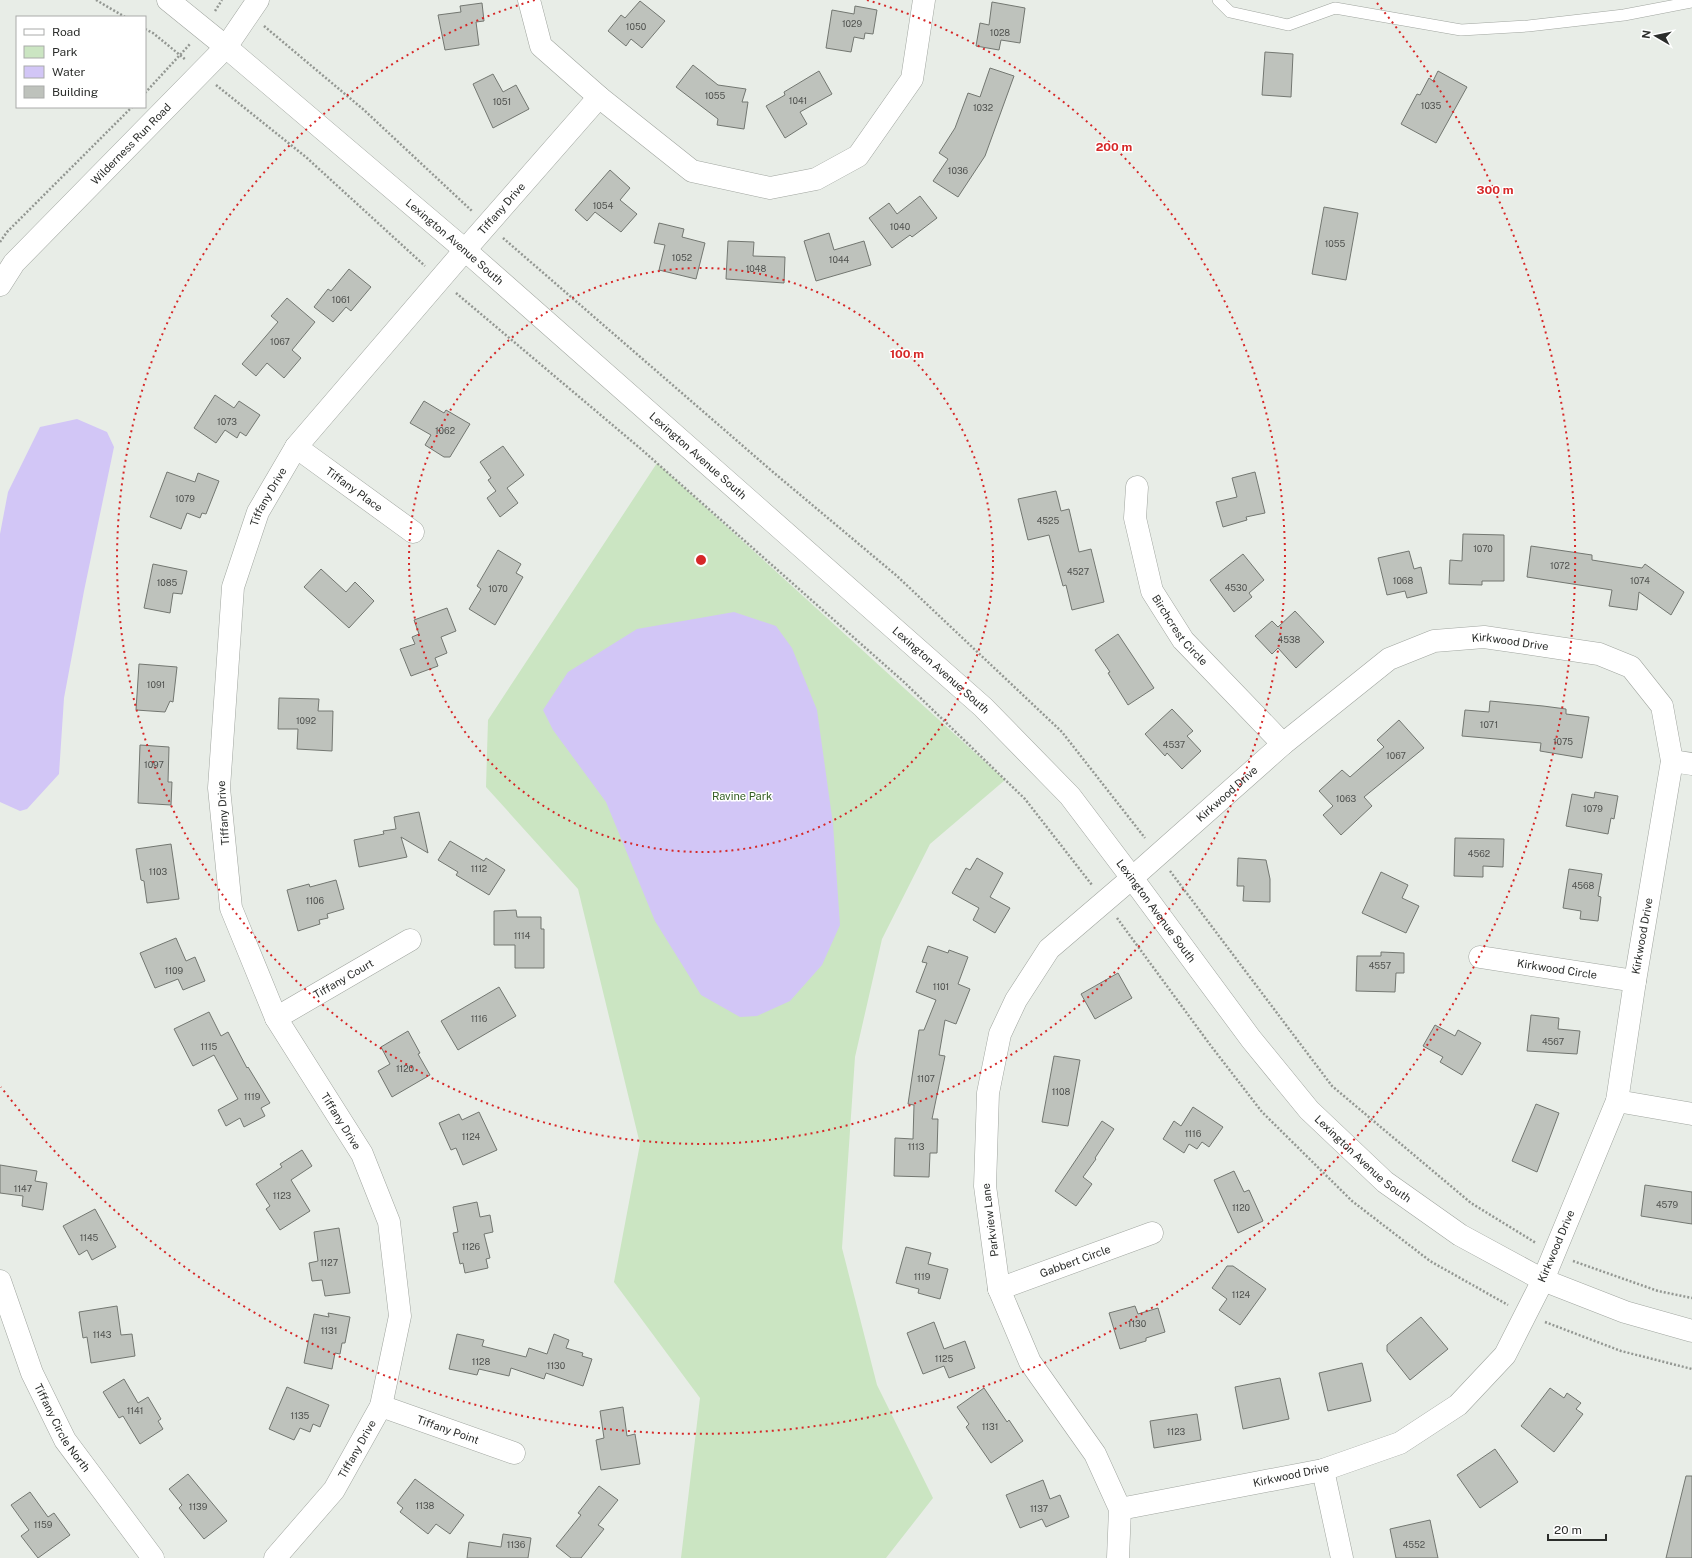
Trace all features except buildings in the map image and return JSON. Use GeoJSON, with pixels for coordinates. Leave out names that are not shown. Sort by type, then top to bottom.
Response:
{"type":"FeatureCollection","features":[{"type":"Feature","properties":{"kind":"street","name":"Lexington Avenue South"},"geometry":{"type":"LineString","coordinates":[[168,0],[226,47],[465,250],[983,707],[1070,796],[1251,1039],[1309,1110],[1385,1182],[1460,1235],[1543,1280],[1625,1312],[1692,1331]]}},
{"type":"Feature","properties":{"kind":"street","name":"Wilderness Run Road"},"geometry":{"type":"LineString","coordinates":[[0,285],[14,263],[226,47],[258,0]]}},
{"type":"Feature","properties":{"kind":"street"},"geometry":{"type":"LineString","coordinates":[[529,0],[541,46],[692,171],[770,188],[816,179],[858,156],[912,79],[924,0]]}},
{"type":"Feature","properties":{"kind":"street","name":"Tiffany Drive"},"geometry":{"type":"LineString","coordinates":[[275,1558],[334,1490],[381,1406],[400,1316],[389,1222],[362,1154],[276,1018],[231,908],[219,788],[233,587],[258,512],[296,447],[465,250],[600,96]]}},
{"type":"Feature","properties":{"kind":"street","name":"Tiffany Place"},"geometry":{"type":"LineString","coordinates":[[296,447],[413,532]]}},
{"type":"Feature","properties":{"kind":"street","name":"Birchcrest Circle"},"geometry":{"type":"LineString","coordinates":[[1137,487],[1135,518],[1152,591],[1183,640],[1283,744]]}},
{"type":"Feature","properties":{"kind":"street","name":"Kirkwood Drive"},"geometry":{"type":"LineString","coordinates":[[1120,1509],[1323,1470],[1400,1443],[1458,1404],[1504,1354],[1543,1280],[1617,1101],[1635,982],[1682,763],[1662,706],[1631,667],[1599,654],[1484,637],[1434,641],[1389,659],[1283,744],[1132,878]]}},
{"type":"Feature","properties":{"kind":"street","name":"Parkview Lane"},"geometry":{"type":"LineString","coordinates":[[1118,1558],[1120,1509],[1095,1454],[1030,1362],[999,1290],[985,1186],[988,1093],[1000,1034],[1016,1000],[1049,949],[1132,878]]}},
{"type":"Feature","properties":{"kind":"street","name":"Tiffany Court"},"geometry":{"type":"LineString","coordinates":[[276,1018],[410,940]]}},
{"type":"Feature","properties":{"kind":"street","name":"Kirkwood Circle"},"geometry":{"type":"LineString","coordinates":[[1480,957],[1635,982]]}},
{"type":"Feature","properties":{"kind":"street"},"geometry":{"type":"LineString","coordinates":[[1617,1101],[1692,1114]]}},
{"type":"Feature","properties":{"kind":"street","name":"Gabbert Circle"},"geometry":{"type":"LineString","coordinates":[[999,1290],[1152,1233]]}},
{"type":"Feature","properties":{"kind":"street","name":"Tiffany Circle North"},"geometry":{"type":"LineString","coordinates":[[0,1281],[32,1373],[65,1440],[153,1558]]}},
{"type":"Feature","properties":{"kind":"street","name":"Tiffany Point"},"geometry":{"type":"LineString","coordinates":[[381,1406],[514,1453]]}},
{"type":"Feature","properties":{"kind":"street"},"geometry":{"type":"LineString","coordinates":[[1323,1470],[1342,1558]]}},
{"type":"Feature","properties":{"kind":"lane"},"geometry":{"type":"LineString","coordinates":[[1218,0],[1230,12],[1288,25],[1335,8],[1461,30],[1528,26],[1616,16],[1692,2]]}},
{"type":"Feature","properties":{"kind":"path"},"geometry":{"type":"LineString","coordinates":[[96,0],[123,16]]}},
{"type":"Feature","properties":{"kind":"path"},"geometry":{"type":"LineString","coordinates":[[146,92],[203,29],[222,0]]}},
{"type":"Feature","properties":{"kind":"path"},"geometry":{"type":"LineString","coordinates":[[146,30],[153,33],[307,158],[440,279],[646,454],[904,682],[1025,799],[1105,901],[1206,1040],[1262,1112],[1352,1201],[1430,1261],[1525,1315],[1621,1351],[1692,1370]]}},
{"type":"Feature","properties":{"kind":"path"},"geometry":{"type":"LineString","coordinates":[[0,242],[7,232],[131,108]]}},
{"type":"Feature","properties":{"kind":"green space","name":"Ravine Park"},"geometry":{"type":"Polygon","coordinates":[[[657,463],[1005,780],[930,844],[882,939],[855,1057],[842,1248],[877,1385],[933,1498],[886,1558],[681,1558],[700,1398],[614,1282],[640,1144],[578,889],[486,787],[488,720],[657,463]]]}},
{"type":"Feature","properties":{"kind":"water"},"geometry":{"type":"Polygon","coordinates":[[[77,419],[107,432],[114,447],[84,591],[64,698],[59,774],[27,809],[20,811],[0,802],[0,534],[8,492],[40,427],[77,419]]]}},
{"type":"Feature","properties":{"kind":"water"},"geometry":{"type":"Polygon","coordinates":[[[734,612],[776,626],[792,648],[817,710],[833,824],[840,925],[822,965],[790,1001],[757,1016],[740,1017],[701,995],[655,921],[606,802],[553,730],[543,710],[568,672],[637,629],[734,612]]]}}]}
